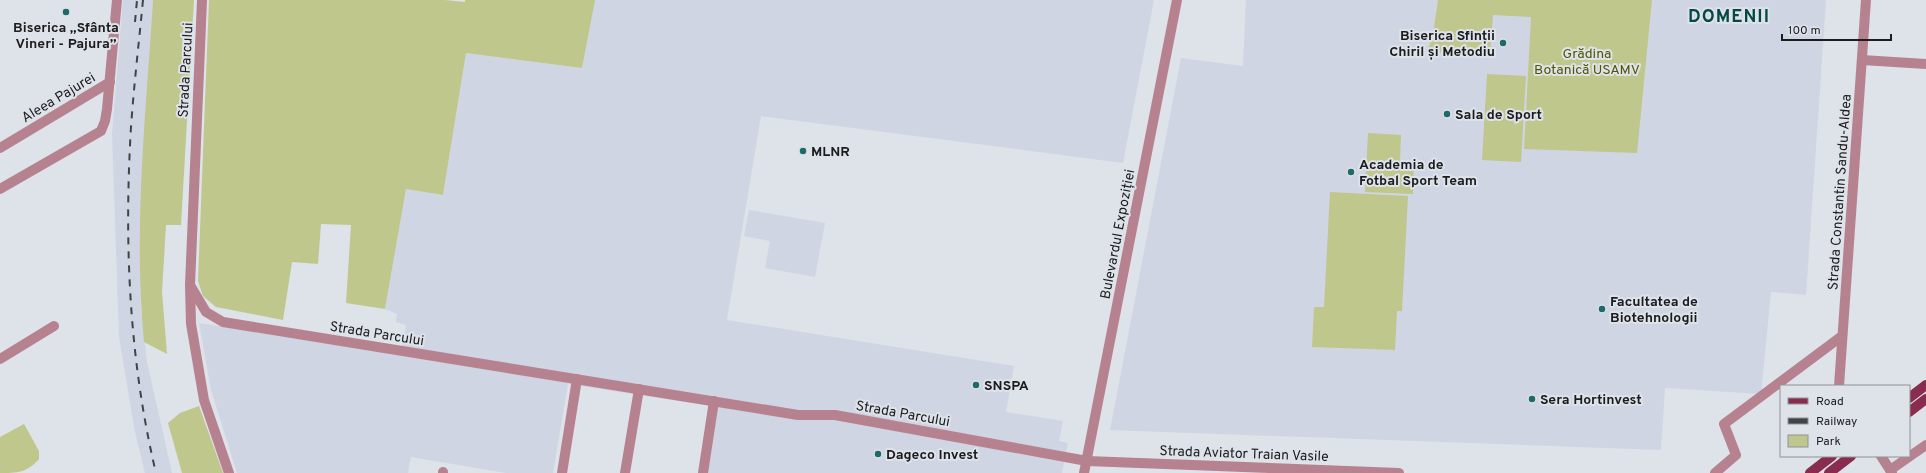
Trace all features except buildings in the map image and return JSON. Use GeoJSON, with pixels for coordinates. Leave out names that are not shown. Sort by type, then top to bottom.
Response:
{"type":"FeatureCollection","features":[{"type":"Feature","properties":{"kind":"main road"},"geometry":{"type":"LineString","coordinates":[[1910,397],[1926,385]]}},
{"type":"Feature","properties":{"kind":"main road"},"geometry":{"type":"LineString","coordinates":[[1910,411],[1926,399]]}},
{"type":"Feature","properties":{"kind":"main road"},"geometry":{"type":"LineString","coordinates":[[1810,473],[1831,457]]}},
{"type":"Feature","properties":{"kind":"main road"},"geometry":{"type":"LineString","coordinates":[[1829,473],[1848,457]]}},
{"type":"Feature","properties":{"kind":"street"},"geometry":{"type":"LineString","coordinates":[[0,189],[101,131],[105,121],[110,82],[117,0]]}},
{"type":"Feature","properties":{"kind":"street","name":"Strada Parcului"},"geometry":{"type":"LineString","coordinates":[[202,0],[190,285],[191,324],[204,400],[229,473]]}},
{"type":"Feature","properties":{"kind":"street","name":"Bulevardul Expoziției"},"geometry":{"type":"LineString","coordinates":[[1084,473],[1177,0]]}},
{"type":"Feature","properties":{"kind":"street","name":"Strada Constantin Sandu-Aldea"},"geometry":{"type":"LineString","coordinates":[[1840,385],[1842,336],[1866,0]]}},
{"type":"Feature","properties":{"kind":"street"},"geometry":{"type":"LineString","coordinates":[[1862,60],[1926,64]]}},
{"type":"Feature","properties":{"kind":"street","name":"Aleea Pajurei"},"geometry":{"type":"LineString","coordinates":[[0,148],[110,82]]}},
{"type":"Feature","properties":{"kind":"street","name":"Strada Parcului"},"geometry":{"type":"LineString","coordinates":[[190,285],[206,312],[223,322],[803,416],[835,415],[1087,461]]}},
{"type":"Feature","properties":{"kind":"street"},"geometry":{"type":"LineString","coordinates":[[0,359],[54,326]]}},
{"type":"Feature","properties":{"kind":"street"},"geometry":{"type":"LineString","coordinates":[[1715,473],[1736,455],[1724,424],[1842,336]]}},
{"type":"Feature","properties":{"kind":"street"},"geometry":{"type":"LineString","coordinates":[[562,473],[577,379]]}},
{"type":"Feature","properties":{"kind":"street"},"geometry":{"type":"LineString","coordinates":[[625,473],[639,389]]}},
{"type":"Feature","properties":{"kind":"street"},"geometry":{"type":"LineString","coordinates":[[703,473],[714,401]]}},
{"type":"Feature","properties":{"kind":"street"},"geometry":{"type":"LineString","coordinates":[[1882,457],[1891,472],[1926,445]]}},
{"type":"Feature","properties":{"kind":"street","name":"Strada Aviator Traian Vasile"},"geometry":{"type":"LineString","coordinates":[[1087,461],[1399,473]]}},
{"type":"Feature","properties":{"kind":"shaded area"},"geometry":{"type":"Polygon","coordinates":[[[123,0],[153,0],[140,223],[141,309],[147,362],[172,473],[145,473],[135,432],[119,337],[112,134],[123,0]]]}},
{"type":"Feature","properties":{"kind":"shaded area"},"geometry":{"type":"Polygon","coordinates":[[[594,0],[1154,0],[1123,163],[761,116],[727,320],[1014,366],[1006,412],[1063,421],[1059,441],[1068,443],[1062,473],[700,473],[711,406],[568,384],[553,473],[506,473],[411,457],[408,473],[237,473],[211,390],[199,323],[401,355],[406,325],[396,322],[397,314],[385,309],[406,189],[443,195],[466,53],[582,68],[594,0]]]}},
{"type":"Feature","properties":{"kind":"shaded area"},"geometry":{"type":"Polygon","coordinates":[[[1246,0],[1826,0],[1806,295],[1771,292],[1761,394],[1665,388],[1661,450],[1110,430],[1181,58],[1243,66],[1246,0]]]}},
{"type":"Feature","properties":{"kind":"shaded area"},"geometry":{"type":"Polygon","coordinates":[[[749,210],[825,223],[815,277],[765,268],[770,241],[744,236],[749,210]]]}},
{"type":"Feature","properties":{"kind":"green space"},"geometry":{"type":"Polygon","coordinates":[[[153,0],[194,0],[181,225],[166,225],[162,292],[167,354],[144,342],[141,299],[140,213],[153,0]]]}},
{"type":"Feature","properties":{"kind":"green space"},"geometry":{"type":"Polygon","coordinates":[[[209,0],[445,0],[465,2],[465,0],[595,0],[582,68],[466,53],[443,195],[406,189],[385,309],[346,303],[351,225],[321,224],[318,264],[292,262],[283,320],[216,307],[203,296],[198,281],[209,0]]]}},
{"type":"Feature","properties":{"kind":"green space","name":"Grădina Botanică USAMV"},"geometry":{"type":"Polygon","coordinates":[[[1438,0],[1652,0],[1637,153],[1524,149],[1531,17],[1493,15],[1490,54],[1427,52],[1433,34],[1438,0]]]}},
{"type":"Feature","properties":{"kind":"green space"},"geometry":{"type":"Polygon","coordinates":[[[1487,74],[1526,76],[1521,162],[1482,160],[1487,74]]]}},
{"type":"Feature","properties":{"kind":"green space"},"geometry":{"type":"Polygon","coordinates":[[[1368,133],[1401,135],[1400,161],[1414,162],[1413,194],[1365,192],[1368,133]]]}},
{"type":"Feature","properties":{"kind":"green space"},"geometry":{"type":"Polygon","coordinates":[[[1330,192],[1408,196],[1402,311],[1397,311],[1395,350],[1312,347],[1314,307],[1324,307],[1330,192]]]}},
{"type":"Feature","properties":{"kind":"green space"},"geometry":{"type":"Polygon","coordinates":[[[199,406],[223,473],[182,473],[168,423],[180,413],[199,406]]]}},
{"type":"Feature","properties":{"kind":"green space"},"geometry":{"type":"Polygon","coordinates":[[[24,424],[39,451],[39,459],[35,464],[26,470],[12,473],[0,473],[0,437],[24,424]]]}},
{"type":"Feature","properties":{"kind":"railway"},"geometry":{"type":"LineString","coordinates":[[135,22],[137,0]]}},
{"type":"Feature","properties":{"kind":"railway"},"geometry":{"type":"LineString","coordinates":[[143,0],[131,127],[128,214],[129,258],[134,344],[147,430],[156,473]]}},
{"type":"Feature","properties":{"kind":"place","name":"Biserica „Sfânta Vineri - Pajura”"},"geometry":{"type":"Point","coordinates":[66,12]}},
{"type":"Feature","properties":{"kind":"place","name":"Biserica Sfinții Chiril și Metodiu"},"geometry":{"type":"Point","coordinates":[1503,43]}},
{"type":"Feature","properties":{"kind":"place","name":"Sala de Sport"},"geometry":{"type":"Point","coordinates":[1447,114]}},
{"type":"Feature","properties":{"kind":"place","name":"MLNR"},"geometry":{"type":"Point","coordinates":[803,151]}},
{"type":"Feature","properties":{"kind":"place","name":"Academia de Fotbal Sport Team"},"geometry":{"type":"Point","coordinates":[1351,172]}},
{"type":"Feature","properties":{"kind":"place","name":"Facultatea de Biotehnologii"},"geometry":{"type":"Point","coordinates":[1602,309]}},
{"type":"Feature","properties":{"kind":"place","name":"SNSPA"},"geometry":{"type":"Point","coordinates":[976,385]}},
{"type":"Feature","properties":{"kind":"place","name":"Sera Hortinvest"},"geometry":{"type":"Point","coordinates":[1532,399]}},
{"type":"Feature","properties":{"kind":"place","name":"Dageco Invest"},"geometry":{"type":"Point","coordinates":[878,454]}},
{"type":"Feature","properties":{"kind":"district","name":"DOMENII"},"geometry":{"type":"Point","coordinates":[1729,16]}}]}
